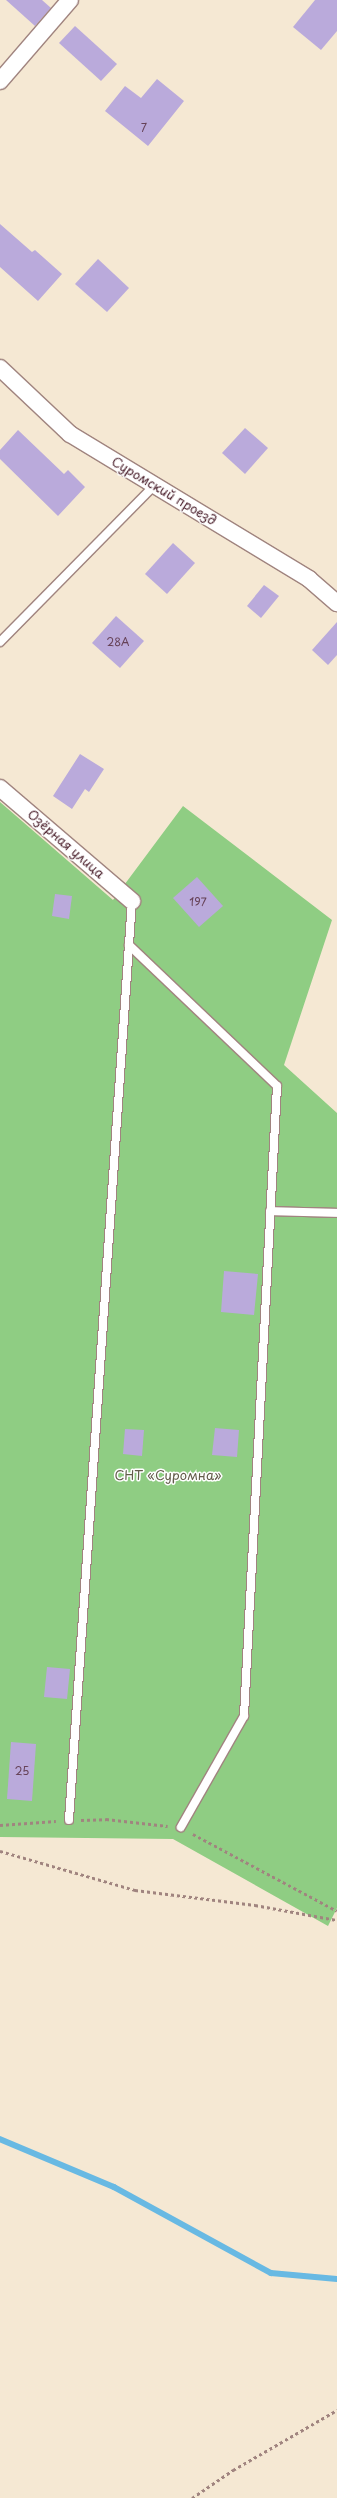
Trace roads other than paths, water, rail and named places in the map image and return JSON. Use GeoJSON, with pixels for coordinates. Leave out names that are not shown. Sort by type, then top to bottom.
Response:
{"type":"FeatureCollection","features":[{"type":"Feature","properties":{"kind":"street"},"geometry":{"type":"LineString","coordinates":[[0,81],[70,0]]}},
{"type":"Feature","properties":{"kind":"street","name":"Суромский проезд"},"geometry":{"type":"LineString","coordinates":[[0,368],[70,434],[309,579],[337,603]]}},
{"type":"Feature","properties":{"kind":"street","name":"Озёрная улица"},"geometry":{"type":"LineString","coordinates":[[0,788],[132,901]]}},
{"type":"Feature","properties":{"kind":"lane"},"geometry":{"type":"LineString","coordinates":[[0,642],[155,485]]}},
{"type":"Feature","properties":{"kind":"lane"},"geometry":{"type":"LineString","coordinates":[[69,1820],[132,901]]}},
{"type":"Feature","properties":{"kind":"lane"},"geometry":{"type":"LineString","coordinates":[[129,945],[277,1086],[244,1716],[181,1827]]}},
{"type":"Feature","properties":{"kind":"lane"},"geometry":{"type":"LineString","coordinates":[[270,1211],[337,1213]]}},
{"type":"Feature","properties":{"kind":"waterway"},"geometry":{"type":"LineString","coordinates":[[0,2139],[114,2187],[271,2273],[337,2279]]}},
{"type":"Feature","properties":{"kind":"park label","name":"СНТ «Суромна»"},"geometry":{"type":"Point","coordinates":[168,1475]}}]}
